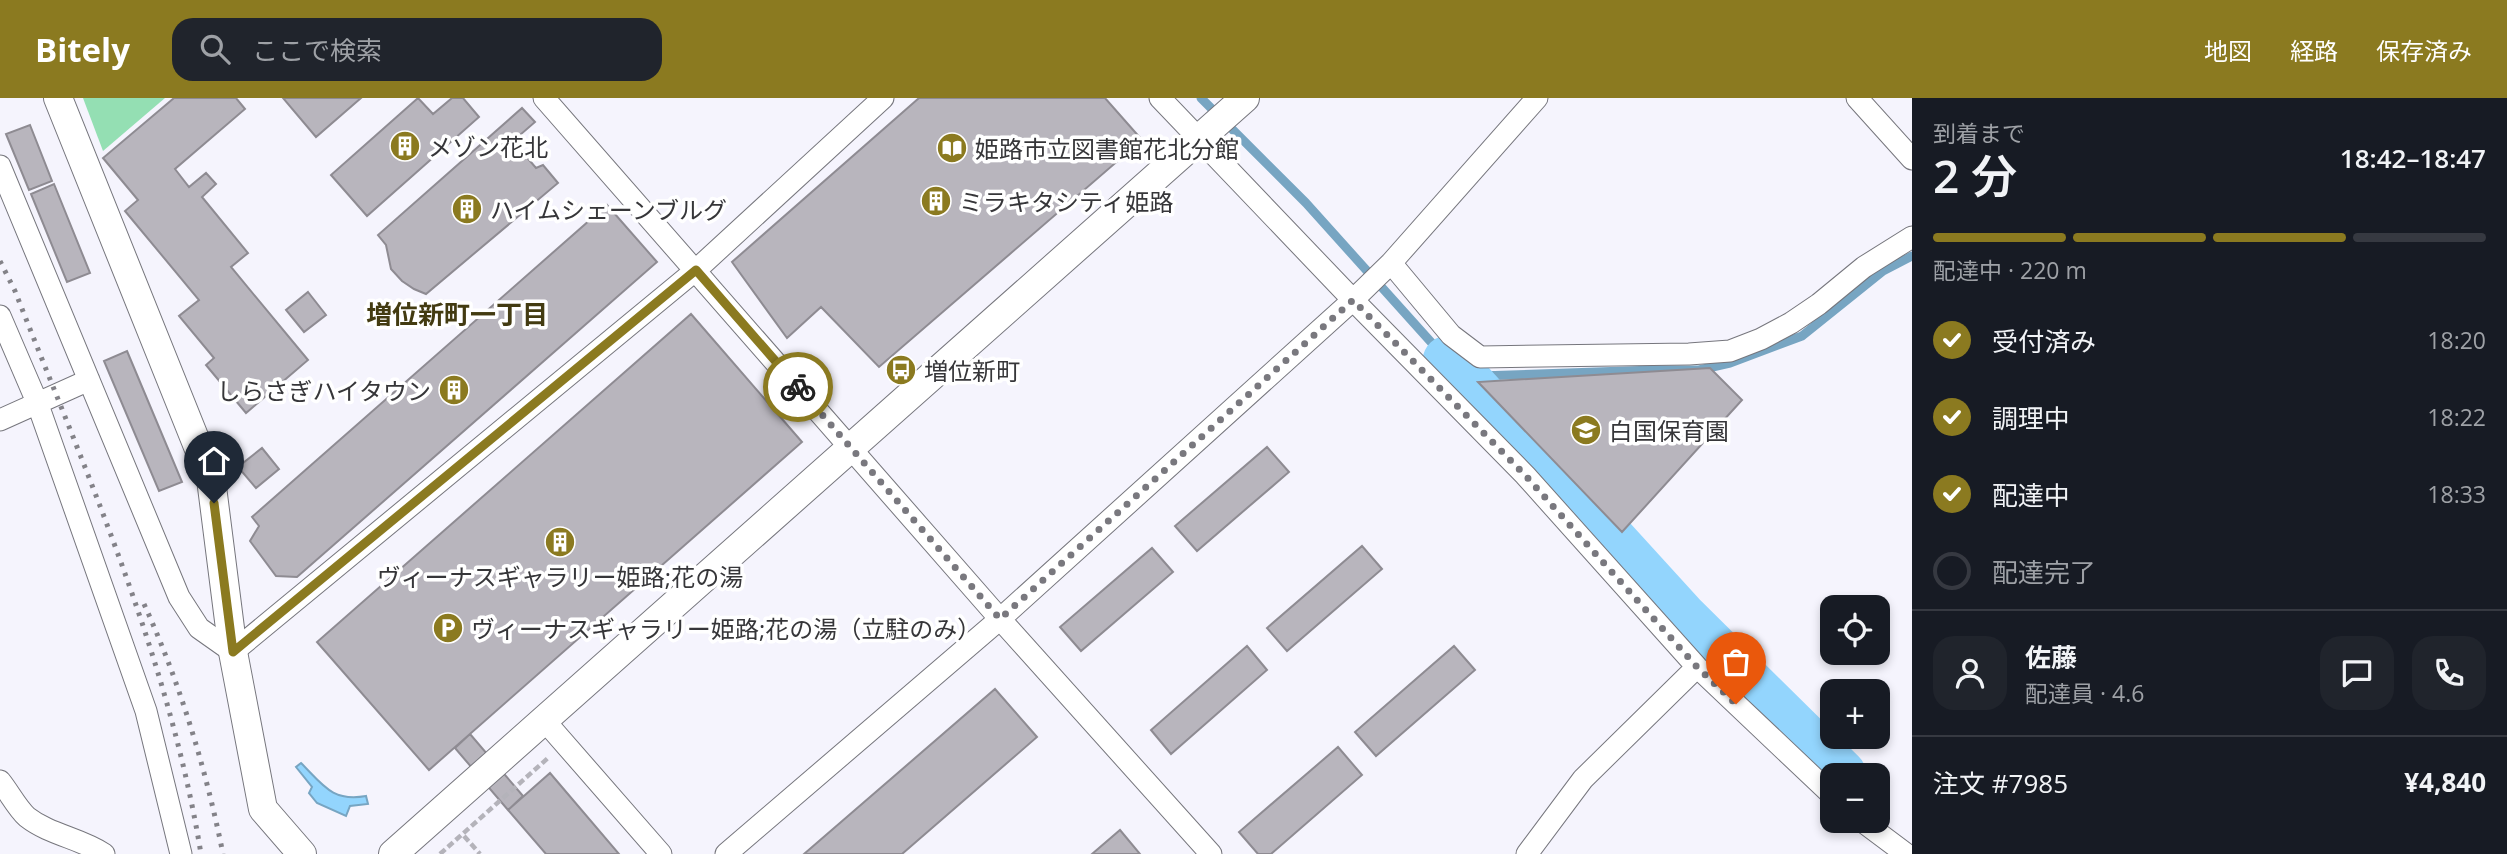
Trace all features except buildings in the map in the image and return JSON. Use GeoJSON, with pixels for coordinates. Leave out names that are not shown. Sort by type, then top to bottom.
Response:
{"type":"FeatureCollection","features":[{"type":"Feature","properties":{"kind":"street"},"geometry":{"type":"LineString","coordinates":[[58,98],[211,479],[233,652],[262,809],[302,854]]}},
{"type":"Feature","properties":{"kind":"street"},"geometry":{"type":"LineString","coordinates":[[544,98],[1000,619],[1210,854]]}},
{"type":"Feature","properties":{"kind":"street"},"geometry":{"type":"LineString","coordinates":[[233,652],[696,270],[883,98]]}},
{"type":"Feature","properties":{"kind":"street"},"geometry":{"type":"LineString","coordinates":[[1160,98],[1525,475],[1697,667],[1820,783]]}},
{"type":"Feature","properties":{"kind":"street"},"geometry":{"type":"LineString","coordinates":[[726,854],[1000,619],[1353,300],[1391,263],[1537,98]]}},
{"type":"Feature","properties":{"kind":"street"},"geometry":{"type":"LineString","coordinates":[[1857,98],[1912,159]]}},
{"type":"Feature","properties":{"kind":"street"},"geometry":{"type":"LineString","coordinates":[[393,854],[1241,101]]}},
{"type":"Feature","properties":{"kind":"street"},"geometry":{"type":"LineString","coordinates":[[0,166],[179,597],[199,628],[233,652]]}},
{"type":"Feature","properties":{"kind":"street"},"geometry":{"type":"LineString","coordinates":[[1391,263],[1451,335],[1480,357],[1689,354],[1730,351],[1781,328],[1819,304],[1864,267],[1912,237]]}},
{"type":"Feature","properties":{"kind":"street"},"geometry":{"type":"LineString","coordinates":[[0,316],[37,402],[146,711],[181,854]]}},
{"type":"Feature","properties":{"kind":"street"},"geometry":{"type":"LineString","coordinates":[[0,420],[89,380]]}},
{"type":"Feature","properties":{"kind":"street"},"geometry":{"type":"LineString","coordinates":[[1527,854],[1583,779],[1697,667]]}},
{"type":"Feature","properties":{"kind":"street"},"geometry":{"type":"LineString","coordinates":[[544,720],[661,854]]}},
{"type":"Feature","properties":{"kind":"street"},"geometry":{"type":"LineString","coordinates":[[0,781],[27,816],[53,832],[94,847],[104,854]]}},
{"type":"Feature","properties":{"kind":"street"},"geometry":{"type":"LineString","coordinates":[[1878,833],[1906,854]]}},
{"type":"Feature","properties":{"kind":"path"},"geometry":{"type":"LineString","coordinates":[[440,854],[565,743]]}},
{"type":"Feature","properties":{"kind":"path"},"geometry":{"type":"LineString","coordinates":[[464,836],[481,854]]}},
{"type":"Feature","properties":{"kind":"green space"},"geometry":{"type":"Polygon","coordinates":[[[83,98],[165,98],[103,151],[83,98]]]}},
{"type":"Feature","properties":{"kind":"water"},"geometry":{"type":"Polygon","coordinates":[[[301,763],[329,790],[345,796],[366,796],[368,804],[350,806],[346,816],[317,803],[309,793],[312,787],[296,767],[301,763]]]}},
{"type":"Feature","properties":{"kind":"waterway"},"geometry":{"type":"LineString","coordinates":[[1201,98],[1306,203],[1448,361],[1479,376],[1699,370],[1730,363],[1802,336],[1883,271],[1912,256]]}},
{"type":"Feature","properties":{"kind":"waterway"},"geometry":{"type":"LineString","coordinates":[[1448,361],[1682,618],[1829,763]]}},
{"type":"Feature","properties":{"kind":"railway"},"geometry":{"type":"LineString","coordinates":[[0,261],[15,291],[97,498],[147,638],[169,709],[201,854]]}},
{"type":"Feature","properties":{"kind":"railway"},"geometry":{"type":"LineString","coordinates":[[144,604],[191,727],[223,854]]}},
{"type":"Feature","properties":{"kind":"way so far"},"geometry":{"type":"LineString","coordinates":[[798,387],[1000,619],[1353,300],[1525,475],[1697,667],[1736,704]]}},
{"type":"Feature","properties":{"kind":"place","name":"メゾン花北"},"geometry":{"type":"Point","coordinates":[405,146]}},
{"type":"Feature","properties":{"kind":"place","name":"姫路市立図書館花北分館"},"geometry":{"type":"Point","coordinates":[952,148]}},
{"type":"Feature","properties":{"kind":"place","name":"ミラキタシティ姫路"},"geometry":{"type":"Point","coordinates":[936,201]}},
{"type":"Feature","properties":{"kind":"place","name":"ハイムシェーンブルグ"},"geometry":{"type":"Point","coordinates":[467,209]}},
{"type":"Feature","properties":{"kind":"place","name":"増位新町"},"geometry":{"type":"Point","coordinates":[901,370]}},
{"type":"Feature","properties":{"kind":"place","name":"しらさぎハイタウン"},"geometry":{"type":"Point","coordinates":[454,390]}},
{"type":"Feature","properties":{"kind":"place","name":"白国保育園"},"geometry":{"type":"Point","coordinates":[1586,430]}},
{"type":"Feature","properties":{"kind":"place","name":"ヴィーナスギャラリー姫路;花の湯"},"geometry":{"type":"Point","coordinates":[560,542]}},
{"type":"Feature","properties":{"kind":"place","name":"ヴィーナスギャラリー姫路;花の湯（立駐のみ）"},"geometry":{"type":"Point","coordinates":[448,628]}},
{"type":"Feature","properties":{"kind":"district","name":"増位新町一丁目"},"geometry":{"type":"Point","coordinates":[457,314]}},
{"type":"Feature","properties":{"kind":"route"},"geometry":{"type":"LineString","coordinates":[[214,503],[233,652],[696,270],[798,387]]}}]}
